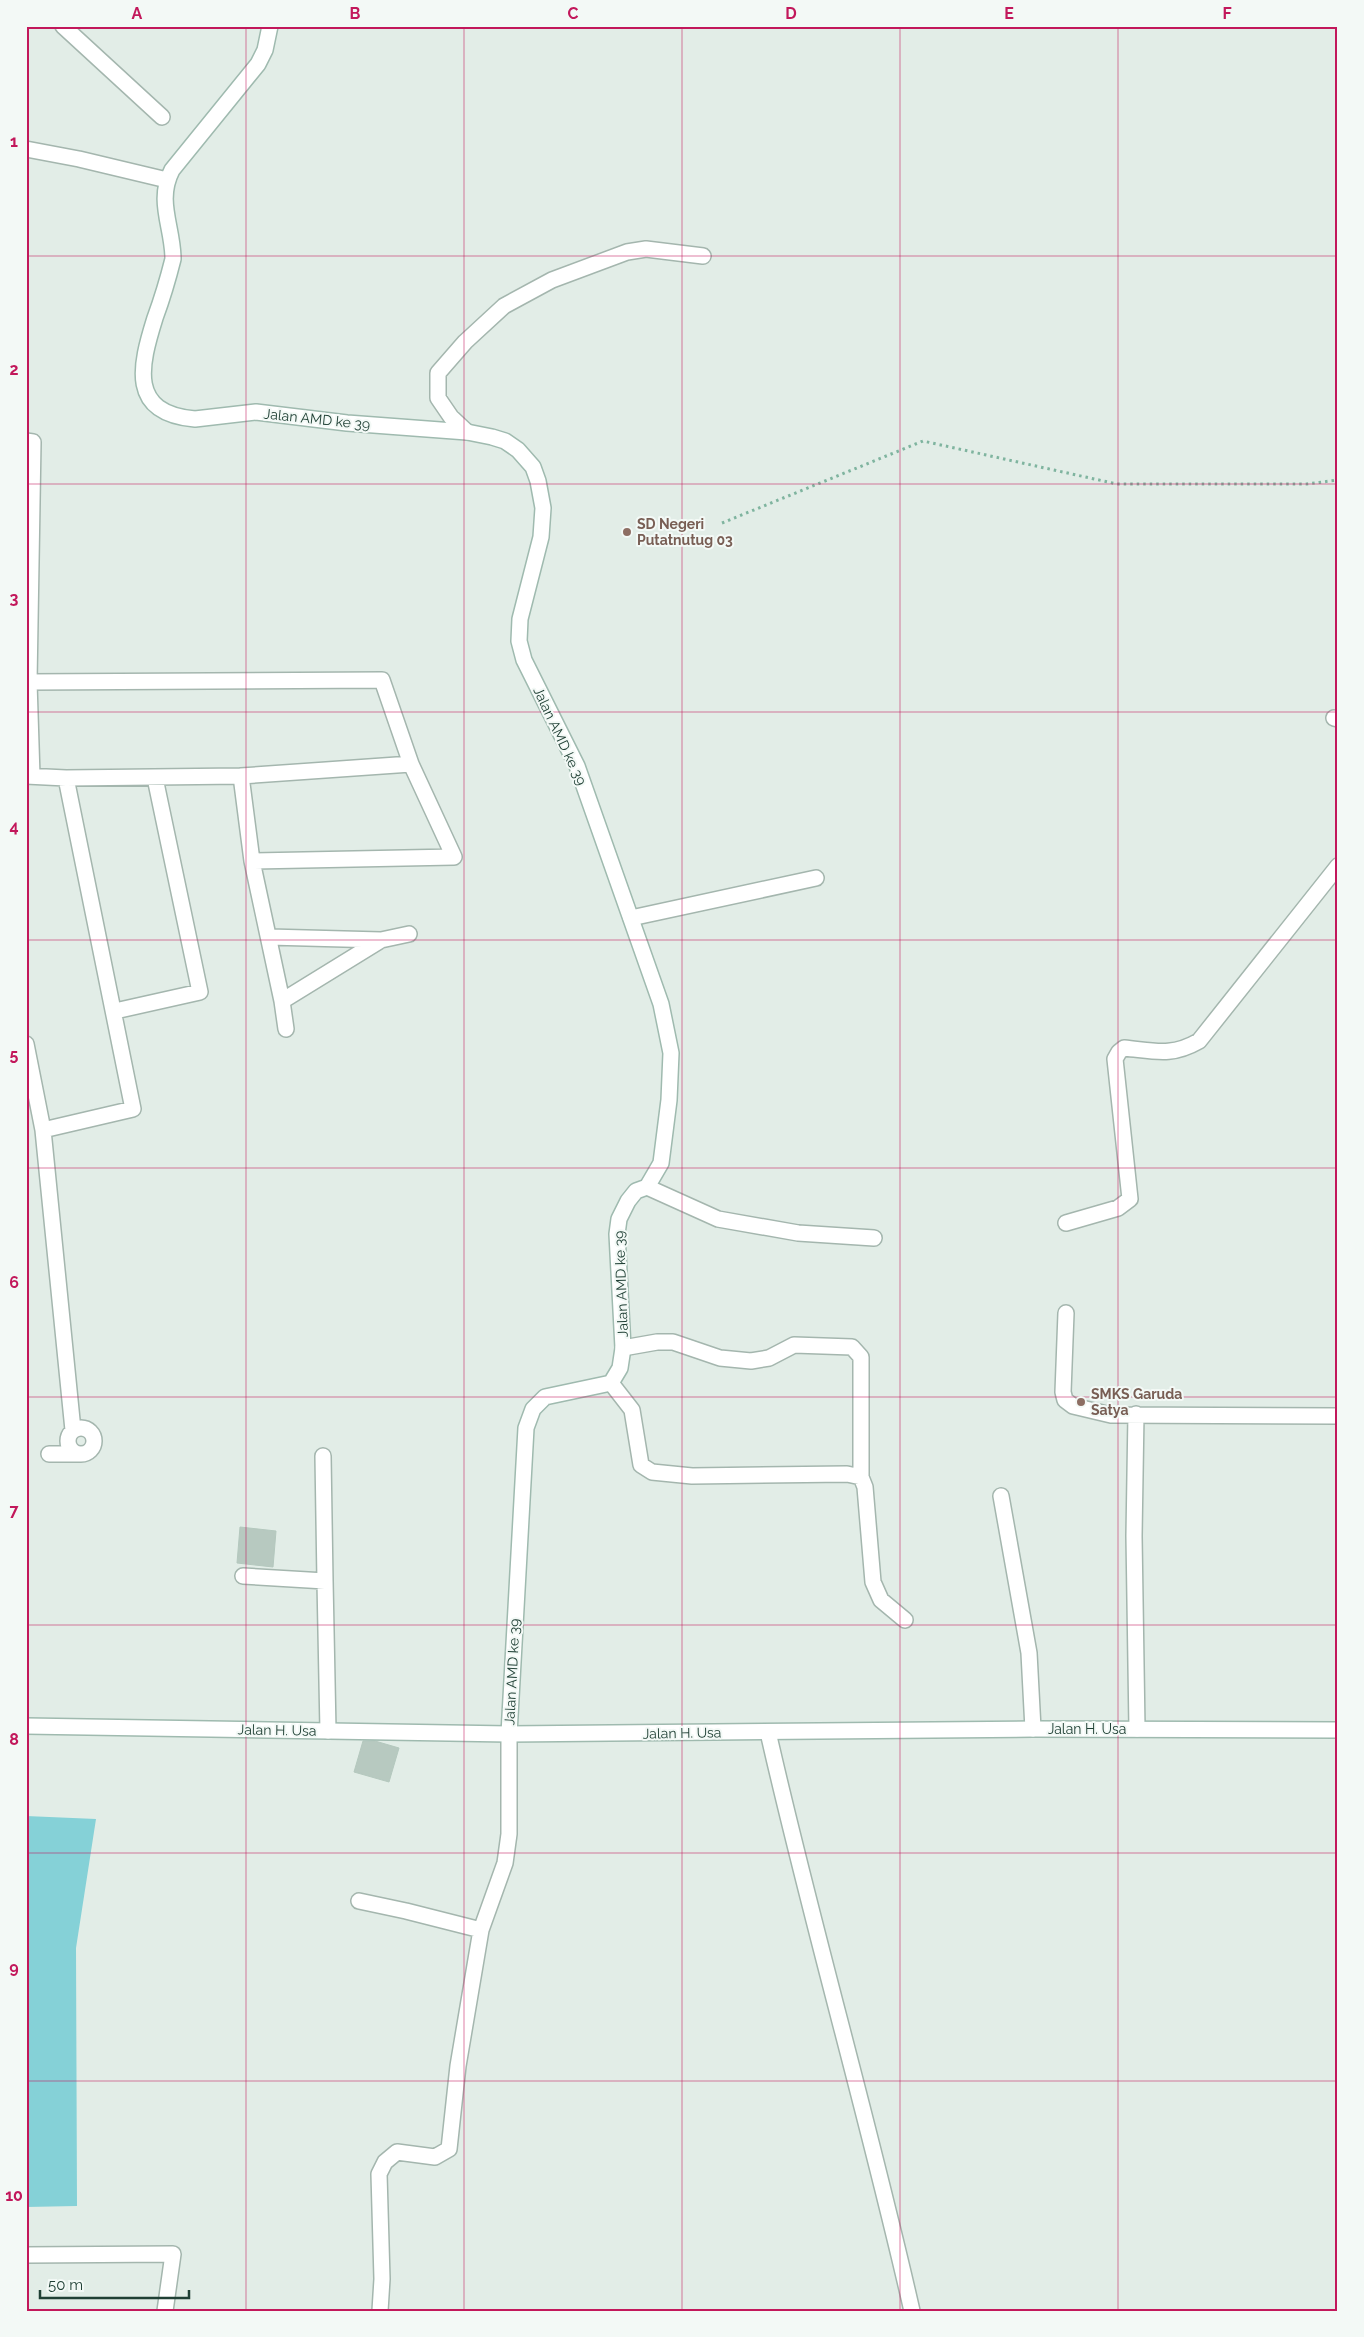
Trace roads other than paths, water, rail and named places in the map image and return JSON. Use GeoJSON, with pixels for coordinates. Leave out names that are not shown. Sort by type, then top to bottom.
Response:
{"type":"FeatureCollection","features":[{"type":"Feature","properties":{"kind":"street"},"geometry":{"type":"LineString","coordinates":[[63,26],[162,117]]}},
{"type":"Feature","properties":{"kind":"street","name":"Jalan AMD ke 39"},"geometry":{"type":"LineString","coordinates":[[270,26],[265,50],[258,64],[172,170],[167,180],[164,201],[173,244],[173,259],[146,349],[142,372],[152,402],[171,415],[185,418],[195,419],[256,412],[346,423],[467,432],[505,441],[518,450],[532,468],[538,481],[543,508],[541,537],[520,619],[519,641],[524,660],[577,766],[660,1004],[671,1053],[669,1100],[661,1163],[646,1187],[636,1191],[628,1200],[619,1219],[617,1234],[623,1348],[620,1368],[611,1383],[546,1397],[533,1409],[526,1428],[508,1734],[509,1834],[505,1863],[481,1930],[458,2066],[449,2149],[435,2157],[397,2152],[385,2162],[379,2174],[382,2279],[380,2311]]}},
{"type":"Feature","properties":{"kind":"street"},"geometry":{"type":"LineString","coordinates":[[26,149],[79,159],[167,180]]}},
{"type":"Feature","properties":{"kind":"street"},"geometry":{"type":"LineString","coordinates":[[467,432],[451,417],[438,398],[438,373],[465,342],[504,306],[552,280],[627,252],[646,249],[703,256]]}},
{"type":"Feature","properties":{"kind":"street"},"geometry":{"type":"LineString","coordinates":[[26,442],[33,442],[29,776],[66,778],[241,776],[411,764]]}},
{"type":"Feature","properties":{"kind":"street"},"geometry":{"type":"LineString","coordinates":[[30,682],[382,680],[411,764],[454,857],[252,861]]}},
{"type":"Feature","properties":{"kind":"street"},"geometry":{"type":"LineString","coordinates":[[241,776],[252,861],[282,1001],[286,1030]]}},
{"type":"Feature","properties":{"kind":"street"},"geometry":{"type":"LineString","coordinates":[[43,1130],[133,1109],[115,1011],[66,778]]}},
{"type":"Feature","properties":{"kind":"street"},"geometry":{"type":"LineString","coordinates":[[115,1011],[200,992],[155,778]]}},
{"type":"Feature","properties":{"kind":"street"},"geometry":{"type":"LineString","coordinates":[[1066,1223],[1118,1208],[1130,1199],[1115,1059],[1119,1052],[1124,1048],[1169,1052],[1183,1050],[1199,1041],[1338,866]]}},
{"type":"Feature","properties":{"kind":"street"},"geometry":{"type":"LineString","coordinates":[[630,918],[816,878]]}},
{"type":"Feature","properties":{"kind":"street"},"geometry":{"type":"LineString","coordinates":[[269,937],[381,940],[409,934]]}},
{"type":"Feature","properties":{"kind":"street"},"geometry":{"type":"LineString","coordinates":[[282,1001],[381,940]]}},
{"type":"Feature","properties":{"kind":"street"},"geometry":{"type":"LineString","coordinates":[[26,1044],[43,1130],[73,1430]]}},
{"type":"Feature","properties":{"kind":"street"},"geometry":{"type":"LineString","coordinates":[[646,1187],[718,1219],[798,1233],[874,1238]]}},
{"type":"Feature","properties":{"kind":"street"},"geometry":{"type":"LineString","coordinates":[[1066,1313],[1063,1392],[1065,1400],[1073,1406],[1104,1414],[1338,1416]]}},
{"type":"Feature","properties":{"kind":"street"},"geometry":{"type":"LineString","coordinates":[[623,1348],[657,1342],[673,1342],[720,1358],[751,1361],[769,1358],[794,1345],[852,1347],[861,1357],[861,1477],[865,1487],[873,1582],[881,1600],[905,1620]]}},
{"type":"Feature","properties":{"kind":"street"},"geometry":{"type":"LineString","coordinates":[[611,1383],[632,1410],[641,1465],[652,1472],[692,1476],[847,1474],[861,1477]]}},
{"type":"Feature","properties":{"kind":"street"},"geometry":{"type":"LineString","coordinates":[[1136,1414],[1134,1536],[1138,1729]]}},
{"type":"Feature","properties":{"kind":"street"},"geometry":{"type":"LineString","coordinates":[[50,1454],[82,1455],[92,1449],[94,1443],[90,1432],[85,1429],[73,1430],[69,1434],[68,1446],[76,1454]]}},
{"type":"Feature","properties":{"kind":"street"},"geometry":{"type":"LineString","coordinates":[[323,1456],[328,1731]]}},
{"type":"Feature","properties":{"kind":"street"},"geometry":{"type":"LineString","coordinates":[[1001,1496],[1030,1653],[1033,1729]]}},
{"type":"Feature","properties":{"kind":"street"},"geometry":{"type":"LineString","coordinates":[[243,1576],[325,1581]]}},
{"type":"Feature","properties":{"kind":"street","name":"Jalan H. Usa"},"geometry":{"type":"LineString","coordinates":[[26,1726],[508,1734],[1033,1729],[1338,1730]]}},
{"type":"Feature","properties":{"kind":"street"},"geometry":{"type":"LineString","coordinates":[[768,1732],[799,1862],[894,2232],[912,2311]]}},
{"type":"Feature","properties":{"kind":"street"},"geometry":{"type":"LineString","coordinates":[[359,1901],[481,1930]]}},
{"type":"Feature","properties":{"kind":"street"},"geometry":{"type":"LineString","coordinates":[[26,2255],[173,2254],[165,2311]]}},
{"type":"Feature","properties":{"kind":"water"},"geometry":{"type":"Polygon","coordinates":[[[26,1816],[96,1819],[76,1948],[77,2206],[26,2207],[26,1816]]]}},
{"type":"Feature","properties":{"kind":"place","name":"SD Negeri Putatnutug 03"},"geometry":{"type":"Point","coordinates":[627,532]}},
{"type":"Feature","properties":{"kind":"place","name":"SMKS Garuda Satya"},"geometry":{"type":"Point","coordinates":[1081,1402]}}]}
